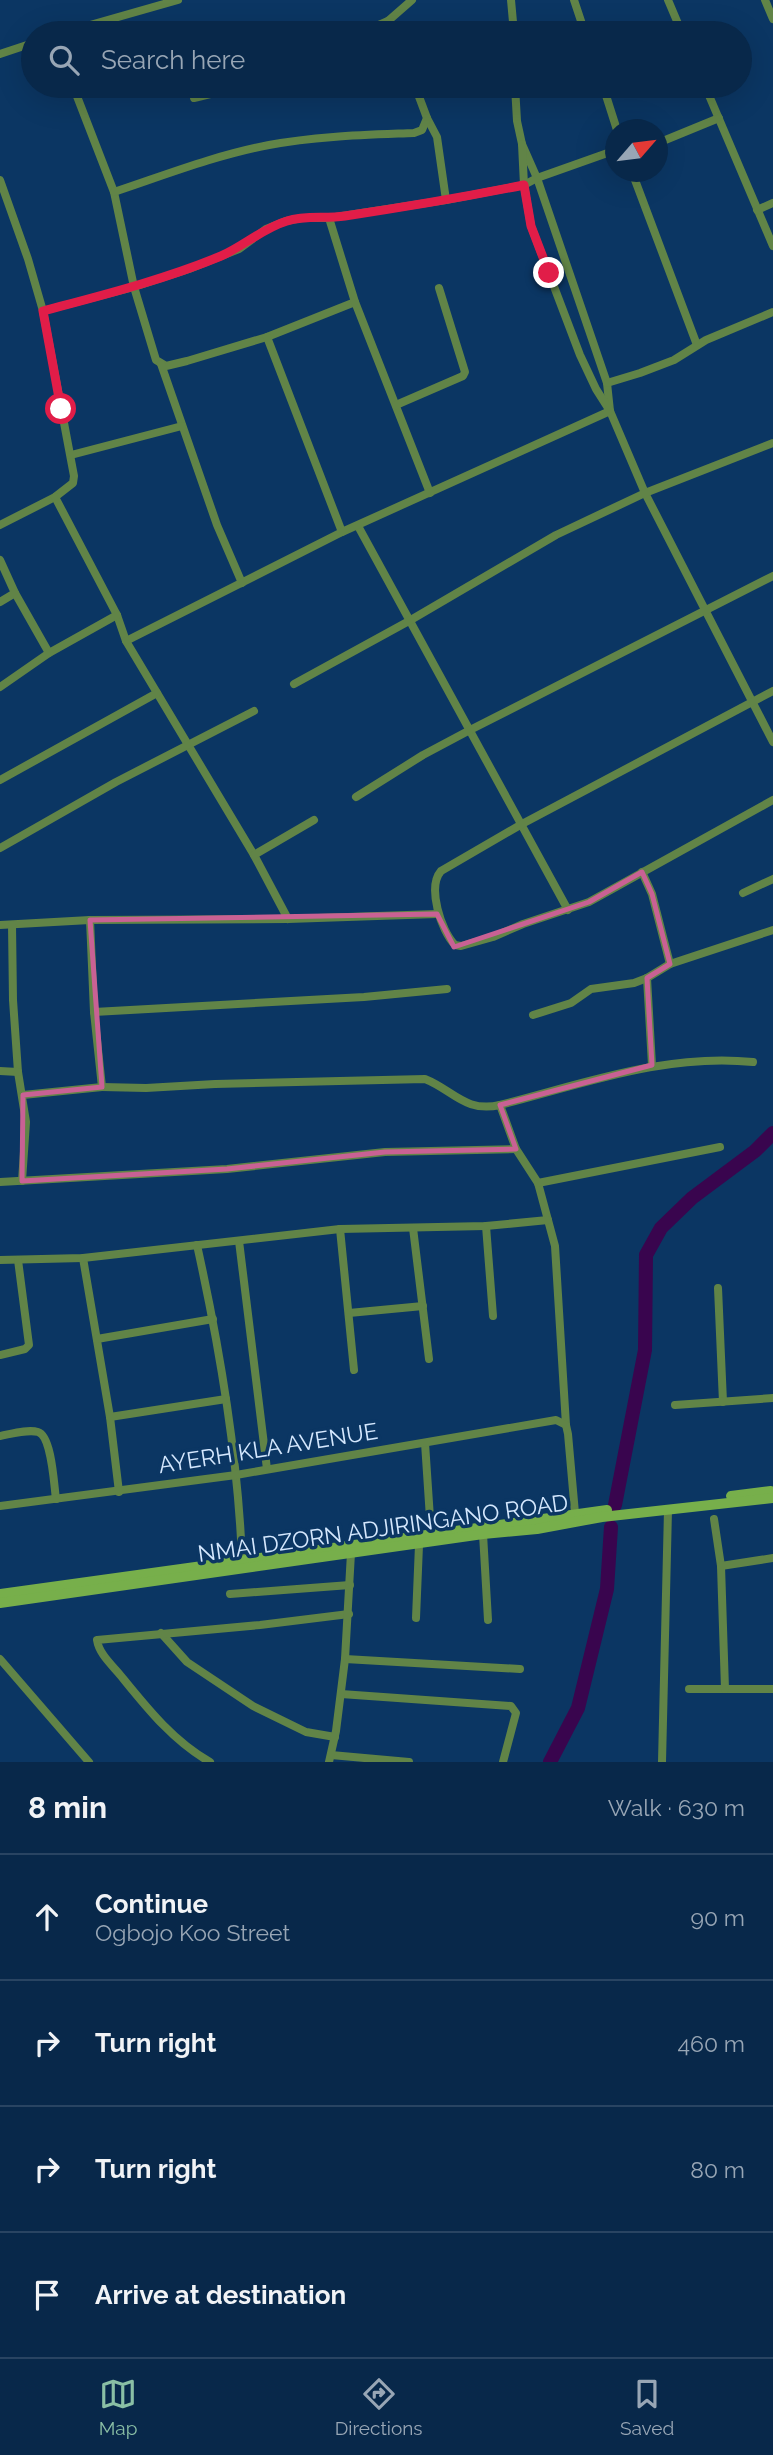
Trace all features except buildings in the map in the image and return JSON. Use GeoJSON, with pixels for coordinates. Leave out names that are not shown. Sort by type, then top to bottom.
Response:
{"type":"FeatureCollection","features":[{"type":"Feature","properties":{"kind":"main road","name":"NMAI DZORN ADJIRINGANO ROAD"},"geometry":{"type":"LineString","coordinates":[[0,1603],[37,1594],[242,1560],[575,1513],[773,1491]]}},
{"type":"Feature","properties":{"kind":"main road","name":"NMAI DZORN ADJIRINGANO ROAD"},"geometry":{"type":"LineString","coordinates":[[0,1594],[37,1594],[537,1529],[602,1517],[773,1498]]}},
{"type":"Feature","properties":{"kind":"street"},"geometry":{"type":"LineString","coordinates":[[104,21],[178,0]]}},
{"type":"Feature","properties":{"kind":"street"},"geometry":{"type":"LineString","coordinates":[[388,21],[412,0]]}},
{"type":"Feature","properties":{"kind":"street"},"geometry":{"type":"LineString","coordinates":[[511,0],[513,21]]}},
{"type":"Feature","properties":{"kind":"street"},"geometry":{"type":"LineString","coordinates":[[574,0],[581,21]]}},
{"type":"Feature","properties":{"kind":"street"},"geometry":{"type":"LineString","coordinates":[[668,0],[677,21]]}},
{"type":"Feature","properties":{"kind":"street"},"geometry":{"type":"LineString","coordinates":[[765,0],[773,19]]}},
{"type":"Feature","properties":{"kind":"street"},"geometry":{"type":"LineString","coordinates":[[0,54],[21,47]]}},
{"type":"Feature","properties":{"kind":"street"},"geometry":{"type":"LineString","coordinates":[[78,98],[114,192],[134,287],[156,359],[161,364],[217,525],[242,583]]}},
{"type":"Feature","properties":{"kind":"street"},"geometry":{"type":"LineString","coordinates":[[420,98],[437,137],[446,200]]}},
{"type":"Feature","properties":{"kind":"street"},"geometry":{"type":"LineString","coordinates":[[516,98],[531,226],[580,355],[610,411],[645,493],[773,742]]}},
{"type":"Feature","properties":{"kind":"street"},"geometry":{"type":"LineString","coordinates":[[607,98],[614,119]]}},
{"type":"Feature","properties":{"kind":"street"},"geometry":{"type":"LineString","coordinates":[[710,98],[773,246]]}},
{"type":"Feature","properties":{"kind":"street"},"geometry":{"type":"LineString","coordinates":[[114,192],[226,155],[268,145],[318,137],[414,133],[422,130],[427,118]]}},
{"type":"Feature","properties":{"kind":"street"},"geometry":{"type":"LineString","coordinates":[[668,139],[719,118]]}},
{"type":"Feature","properties":{"kind":"street"},"geometry":{"type":"LineString","coordinates":[[522,144],[537,178],[607,383],[610,411]]}},
{"type":"Feature","properties":{"kind":"street"},"geometry":{"type":"LineString","coordinates":[[43,311],[189,269],[239,249],[266,229],[286,221],[329,218],[524,185],[605,154]]}},
{"type":"Feature","properties":{"kind":"street"},"geometry":{"type":"LineString","coordinates":[[0,180],[43,311],[74,469],[73,483],[55,497],[0,525]]}},
{"type":"Feature","properties":{"kind":"street"},"geometry":{"type":"LineString","coordinates":[[636,182],[697,345]]}},
{"type":"Feature","properties":{"kind":"street"},"geometry":{"type":"LineString","coordinates":[[757,210],[773,203]]}},
{"type":"Feature","properties":{"kind":"street"},"geometry":{"type":"LineString","coordinates":[[329,218],[355,302],[430,493]]}},
{"type":"Feature","properties":{"kind":"street"},"geometry":{"type":"LineString","coordinates":[[396,405],[463,376],[465,372],[439,288]]}},
{"type":"Feature","properties":{"kind":"street"},"geometry":{"type":"LineString","coordinates":[[161,364],[166,366],[187,361],[267,337],[355,302]]}},
{"type":"Feature","properties":{"kind":"street"},"geometry":{"type":"LineString","coordinates":[[607,383],[674,360],[697,345],[773,312]]}},
{"type":"Feature","properties":{"kind":"street"},"geometry":{"type":"LineString","coordinates":[[267,337],[342,532]]}},
{"type":"Feature","properties":{"kind":"street"},"geometry":{"type":"LineString","coordinates":[[126,641],[342,532],[610,411]]}},
{"type":"Feature","properties":{"kind":"street"},"geometry":{"type":"LineString","coordinates":[[71,455],[182,426]]}},
{"type":"Feature","properties":{"kind":"street"},"geometry":{"type":"LineString","coordinates":[[294,684],[409,621],[549,538],[645,493],[773,443]]}},
{"type":"Feature","properties":{"kind":"street"},"geometry":{"type":"LineString","coordinates":[[55,497],[117,615],[126,641],[254,855],[288,919]]}},
{"type":"Feature","properties":{"kind":"street"},"geometry":{"type":"LineString","coordinates":[[358,526],[568,910]]}},
{"type":"Feature","properties":{"kind":"street"},"geometry":{"type":"LineString","coordinates":[[0,560],[48,653]]}},
{"type":"Feature","properties":{"kind":"street"},"geometry":{"type":"LineString","coordinates":[[356,797],[423,755],[470,730],[773,576]]}},
{"type":"Feature","properties":{"kind":"street"},"geometry":{"type":"LineString","coordinates":[[0,601],[15,593]]}},
{"type":"Feature","properties":{"kind":"street"},"geometry":{"type":"LineString","coordinates":[[0,687],[48,653],[117,615]]}},
{"type":"Feature","properties":{"kind":"street"},"geometry":{"type":"LineString","coordinates":[[773,691],[522,824],[439,873],[436,879],[437,914],[451,942],[458,946],[493,937],[602,896],[773,800]]}},
{"type":"Feature","properties":{"kind":"street"},"geometry":{"type":"LineString","coordinates":[[0,780],[157,693]]}},
{"type":"Feature","properties":{"kind":"street"},"geometry":{"type":"LineString","coordinates":[[0,848],[116,782],[254,711]]}},
{"type":"Feature","properties":{"kind":"street"},"geometry":{"type":"LineString","coordinates":[[254,855],[314,820]]}},
{"type":"Feature","properties":{"kind":"street"},"geometry":{"type":"LineString","coordinates":[[642,872],[652,894],[670,964]]}},
{"type":"Feature","properties":{"kind":"street"},"geometry":{"type":"LineString","coordinates":[[743,893],[773,879]]}},
{"type":"Feature","properties":{"kind":"street"},"geometry":{"type":"LineString","coordinates":[[0,925],[90,920],[288,919],[437,914]]}},
{"type":"Feature","properties":{"kind":"street"},"geometry":{"type":"LineString","coordinates":[[90,920],[94,1012],[102,1087]]}},
{"type":"Feature","properties":{"kind":"street"},"geometry":{"type":"LineString","coordinates":[[12,925],[18,1072],[26,1122],[22,1181]]}},
{"type":"Feature","properties":{"kind":"street"},"geometry":{"type":"LineString","coordinates":[[533,1015],[571,1003],[591,989],[628,985],[647,978],[670,964],[773,930]]}},
{"type":"Feature","properties":{"kind":"street"},"geometry":{"type":"LineString","coordinates":[[647,978],[652,1065]]}},
{"type":"Feature","properties":{"kind":"street"},"geometry":{"type":"LineString","coordinates":[[94,1012],[351,998],[447,989]]}},
{"type":"Feature","properties":{"kind":"street"},"geometry":{"type":"LineString","coordinates":[[23,1095],[102,1087],[425,1079],[453,1097],[477,1107],[500,1105],[652,1065],[720,1060],[753,1062]]}},
{"type":"Feature","properties":{"kind":"street"},"geometry":{"type":"LineString","coordinates":[[0,1071],[18,1072]]}},
{"type":"Feature","properties":{"kind":"street"},"geometry":{"type":"LineString","coordinates":[[500,1105],[516,1149],[538,1183],[555,1246],[566,1425],[575,1513]]}},
{"type":"Feature","properties":{"kind":"street"},"geometry":{"type":"LineString","coordinates":[[538,1183],[720,1147]]}},
{"type":"Feature","properties":{"kind":"street"},"geometry":{"type":"LineString","coordinates":[[0,1182],[227,1169],[385,1152],[516,1149]]}},
{"type":"Feature","properties":{"kind":"street"},"geometry":{"type":"LineString","coordinates":[[0,1261],[83,1258],[340,1229],[486,1226],[548,1220]]}},
{"type":"Feature","properties":{"kind":"street"},"geometry":{"type":"LineString","coordinates":[[486,1226],[493,1316]]}},
{"type":"Feature","properties":{"kind":"street"},"geometry":{"type":"LineString","coordinates":[[413,1228],[429,1359]]}},
{"type":"Feature","properties":{"kind":"street"},"geometry":{"type":"LineString","coordinates":[[340,1229],[354,1370]]}},
{"type":"Feature","properties":{"kind":"street"},"geometry":{"type":"LineString","coordinates":[[239,1241],[267,1469]]}},
{"type":"Feature","properties":{"kind":"street"},"geometry":{"type":"LineString","coordinates":[[197,1245],[226,1399],[241,1515],[242,1560]]}},
{"type":"Feature","properties":{"kind":"street"},"geometry":{"type":"LineString","coordinates":[[83,1258],[110,1417],[119,1492]]}},
{"type":"Feature","properties":{"kind":"street"},"geometry":{"type":"LineString","coordinates":[[0,1355],[25,1349],[29,1345],[18,1260]]}},
{"type":"Feature","properties":{"kind":"street"},"geometry":{"type":"LineString","coordinates":[[718,1288],[723,1402]]}},
{"type":"Feature","properties":{"kind":"street"},"geometry":{"type":"LineString","coordinates":[[349,1313],[423,1306]]}},
{"type":"Feature","properties":{"kind":"street"},"geometry":{"type":"LineString","coordinates":[[97,1339],[213,1319]]}},
{"type":"Feature","properties":{"kind":"street"},"geometry":{"type":"LineString","coordinates":[[675,1405],[773,1398]]}},
{"type":"Feature","properties":{"kind":"street"},"geometry":{"type":"LineString","coordinates":[[110,1417],[226,1399]]}},
{"type":"Feature","properties":{"kind":"street","name":"AYERH KLA AVENUE"},"geometry":{"type":"LineString","coordinates":[[0,1506],[236,1475],[541,1422],[556,1420],[566,1425]]}},
{"type":"Feature","properties":{"kind":"street"},"geometry":{"type":"LineString","coordinates":[[0,1436],[37,1431],[43,1434],[48,1444],[56,1499]]}},
{"type":"Feature","properties":{"kind":"street"},"geometry":{"type":"LineString","coordinates":[[425,1443],[431,1533]]}},
{"type":"Feature","properties":{"kind":"street"},"geometry":{"type":"LineString","coordinates":[[662,1762],[668,1510]]}},
{"type":"Feature","properties":{"kind":"street"},"geometry":{"type":"LineString","coordinates":[[714,1519],[721,1566],[726,1689]]}},
{"type":"Feature","properties":{"kind":"street"},"geometry":{"type":"LineString","coordinates":[[483,1534],[488,1619]]}},
{"type":"Feature","properties":{"kind":"street"},"geometry":{"type":"LineString","coordinates":[[416,1618],[419,1545]]}},
{"type":"Feature","properties":{"kind":"street"},"geometry":{"type":"LineString","coordinates":[[351,1553],[345,1659],[330,1759],[409,1762]]}},
{"type":"Feature","properties":{"kind":"street"},"geometry":{"type":"LineString","coordinates":[[721,1566],[773,1558]]}},
{"type":"Feature","properties":{"kind":"street"},"geometry":{"type":"LineString","coordinates":[[230,1594],[350,1585]]}},
{"type":"Feature","properties":{"kind":"street"},"geometry":{"type":"LineString","coordinates":[[210,1762],[157,1720],[103,1654],[97,1643],[99,1638],[260,1625],[349,1614]]}},
{"type":"Feature","properties":{"kind":"street"},"geometry":{"type":"LineString","coordinates":[[161,1633],[187,1662],[253,1706],[306,1732],[335,1737]]}},
{"type":"Feature","properties":{"kind":"street"},"geometry":{"type":"LineString","coordinates":[[0,1659],[89,1762]]}},
{"type":"Feature","properties":{"kind":"street"},"geometry":{"type":"LineString","coordinates":[[345,1659],[520,1669]]}},
{"type":"Feature","properties":{"kind":"street"},"geometry":{"type":"LineString","coordinates":[[689,1689],[773,1689]]}},
{"type":"Feature","properties":{"kind":"street"},"geometry":{"type":"LineString","coordinates":[[341,1694],[511,1706],[516,1713],[503,1762]]}},
{"type":"Feature","properties":{"kind":"highlighted area"},"geometry":{"type":"Polygon","coordinates":[[[642,872],[652,894],[670,964],[647,978],[652,1065],[500,1105],[516,1149],[385,1152],[227,1169],[22,1181],[23,1095],[102,1087],[90,920],[437,914],[454,947],[589,902],[642,872]]]}},
{"type":"Feature","properties":{"kind":"waterway"},"geometry":{"type":"LineString","coordinates":[[615,1505],[645,1350],[646,1255],[661,1228],[692,1198],[755,1151],[773,1133]]}},
{"type":"Feature","properties":{"kind":"waterway"},"geometry":{"type":"LineString","coordinates":[[550,1762],[578,1708],[607,1589],[611,1527]]}},
{"type":"Feature","properties":{"kind":"route"},"geometry":{"type":"LineString","coordinates":[[61,409],[43,311],[189,269],[239,249],[266,229],[286,221],[329,218],[524,185],[531,226],[549,273]]}}]}
